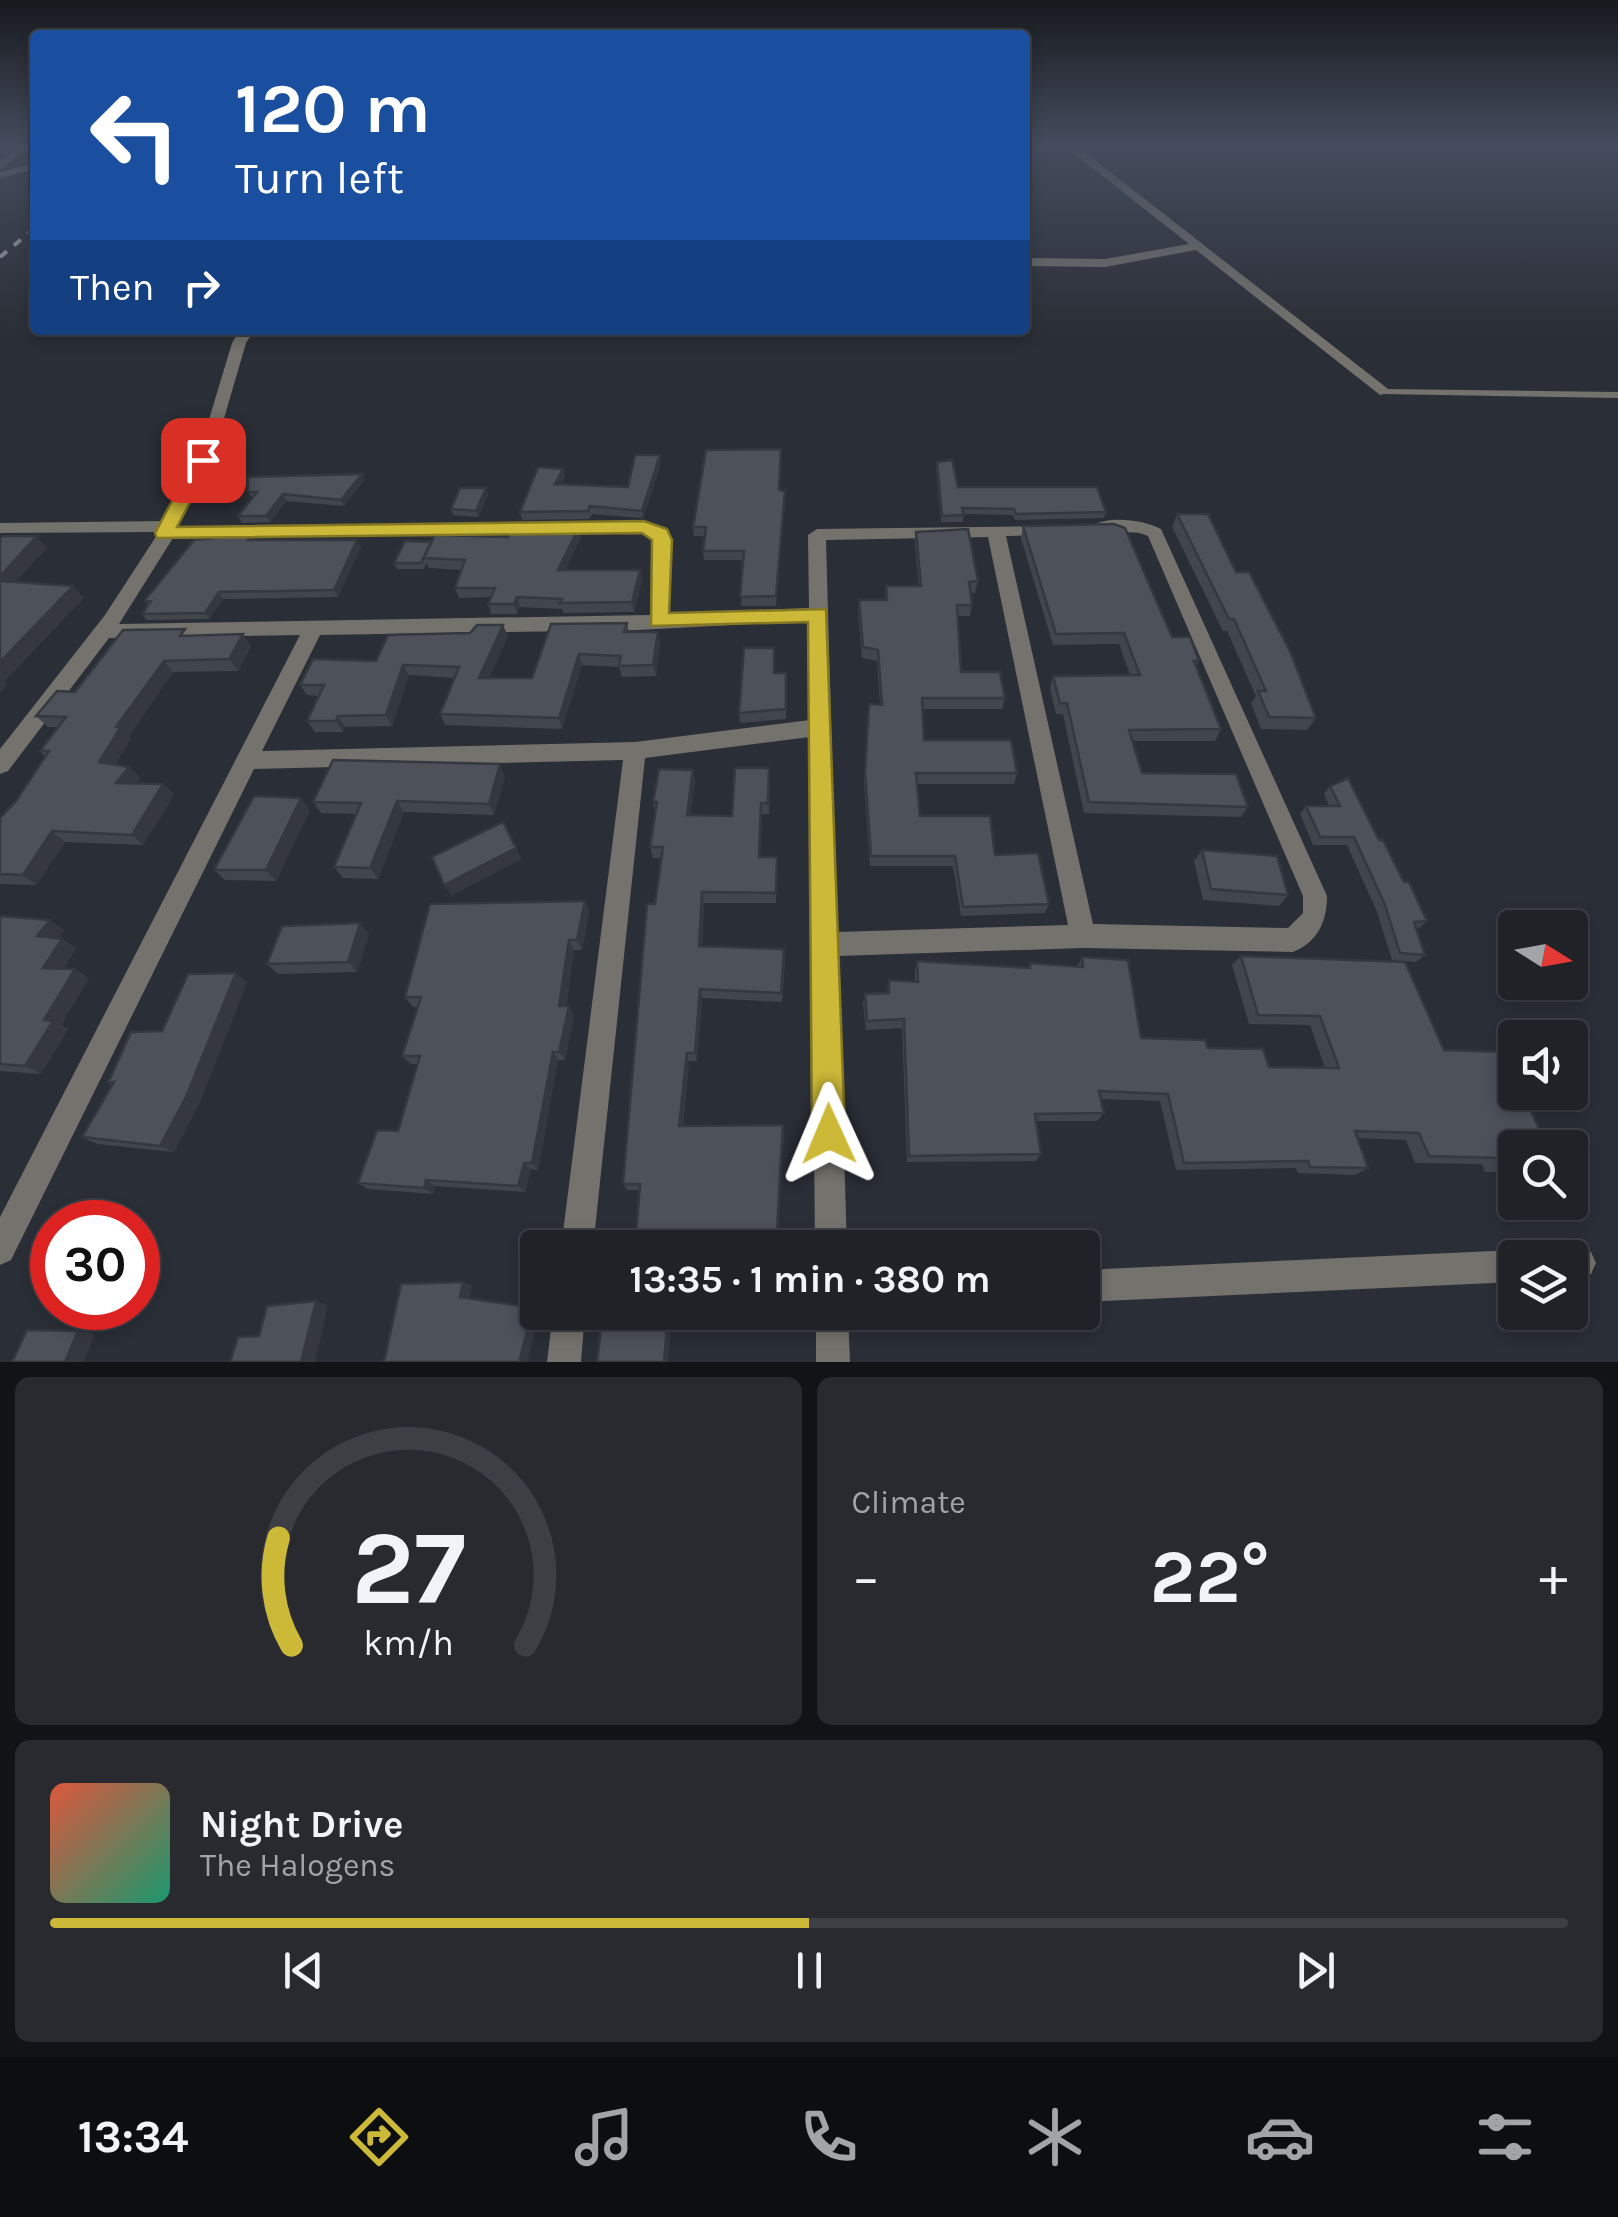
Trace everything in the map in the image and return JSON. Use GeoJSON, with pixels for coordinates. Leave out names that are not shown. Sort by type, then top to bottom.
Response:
{"type":"FeatureCollection","features":[{"type":"Feature","properties":{"kind":"street"},"geometry":{"type":"LineString","coordinates":[[1152,210],[1385,392]]}},
{"type":"Feature","properties":{"kind":"street"},"geometry":{"type":"LineString","coordinates":[[1030,262],[1104,263],[1198,246]]}},
{"type":"Feature","properties":{"kind":"street"},"geometry":{"type":"LineString","coordinates":[[0,765],[106,631],[166,530],[203,460],[244,335]]}},
{"type":"Feature","properties":{"kind":"street"},"geometry":{"type":"LineString","coordinates":[[825,944],[1083,936],[1294,940],[1315,918],[1314,896],[1155,533],[1142,526],[816,535],[831,1230]]}},
{"type":"Feature","properties":{"kind":"street"},"geometry":{"type":"LineString","coordinates":[[0,528],[644,527],[660,534],[662,540],[658,621]]}},
{"type":"Feature","properties":{"kind":"street"},"geometry":{"type":"LineString","coordinates":[[996,532],[1083,936]]}},
{"type":"Feature","properties":{"kind":"street"},"geometry":{"type":"LineString","coordinates":[[106,631],[658,621],[818,614]]}},
{"type":"Feature","properties":{"kind":"street"},"geometry":{"type":"LineString","coordinates":[[0,1249],[315,625]]}},
{"type":"Feature","properties":{"kind":"street"},"geometry":{"type":"LineString","coordinates":[[245,760],[635,751],[820,727]]}},
{"type":"Feature","properties":{"kind":"street"},"geometry":{"type":"LineString","coordinates":[[578,1230],[635,751]]}},
{"type":"Feature","properties":{"kind":"street"},"geometry":{"type":"LineString","coordinates":[[1100,1285],[1498,1267]]}},
{"type":"Feature","properties":{"kind":"street"},"geometry":{"type":"LineString","coordinates":[[564,1362],[567,1330]]}},
{"type":"Feature","properties":{"kind":"street"},"geometry":{"type":"LineString","coordinates":[[832,1330],[833,1362]]}},
{"type":"Feature","properties":{"kind":"lane"},"geometry":{"type":"LineString","coordinates":[[1385,392],[1618,396]]}},
{"type":"Feature","properties":{"kind":"building"},"geometry":{"type":"Polygon","coordinates":[[[781,449],[779,490],[785,491],[776,596],[740,597],[744,551],[703,551],[706,527],[693,527],[706,450],[781,449]]]}},
{"type":"Feature","properties":{"kind":"building"},"geometry":{"type":"Polygon","coordinates":[[[635,455],[660,455],[642,511],[590,506],[588,511],[520,512],[538,467],[563,469],[555,484],[628,487],[635,455]]]}},
{"type":"Feature","properties":{"kind":"building"},"geometry":{"type":"Polygon","coordinates":[[[952,460],[958,487],[1097,487],[1106,512],[1016,514],[1014,509],[962,508],[964,515],[942,516],[937,462],[952,460]]]}},
{"type":"Feature","properties":{"kind":"building"},"geometry":{"type":"Polygon","coordinates":[[[362,474],[341,500],[283,494],[266,516],[238,516],[257,492],[248,492],[248,477],[362,474]]]}},
{"type":"Feature","properties":{"kind":"building"},"geometry":{"type":"Polygon","coordinates":[[[460,488],[486,488],[476,511],[451,509],[460,488]]]}},
{"type":"Feature","properties":{"kind":"building"},"geometry":{"type":"Polygon","coordinates":[[[1177,514],[1208,514],[1236,572],[1249,572],[1290,651],[1316,718],[1269,717],[1258,691],[1266,691],[1234,619],[1229,619],[1177,514]]]}},
{"type":"Feature","properties":{"kind":"building"},"geometry":{"type":"Polygon","coordinates":[[[1114,524],[1125,528],[1172,637],[1190,637],[1199,661],[1194,661],[1221,729],[1129,730],[1142,773],[1236,774],[1248,807],[1089,802],[1067,703],[1060,703],[1053,676],[1140,675],[1124,633],[1056,634],[1023,526],[1114,524]]]}},
{"type":"Feature","properties":{"kind":"building"},"geometry":{"type":"Polygon","coordinates":[[[579,527],[558,570],[640,570],[632,602],[560,603],[562,599],[517,597],[514,604],[488,604],[495,588],[455,588],[465,560],[424,558],[435,535],[508,537],[512,528],[579,527]]]}},
{"type":"Feature","properties":{"kind":"building"},"geometry":{"type":"Polygon","coordinates":[[[968,529],[978,581],[969,582],[972,605],[957,605],[961,672],[1000,672],[1005,698],[922,698],[924,740],[1011,740],[1017,773],[916,773],[920,816],[990,816],[995,855],[1038,853],[1049,904],[963,907],[955,856],[871,856],[865,771],[869,704],[882,705],[878,650],[863,647],[859,600],[887,600],[886,586],[921,586],[916,532],[968,529]]]}},
{"type":"Feature","properties":{"kind":"building"},"geometry":{"type":"Polygon","coordinates":[[[252,534],[248,540],[357,540],[334,590],[219,592],[205,613],[142,614],[151,601],[145,600],[194,540],[252,534]]]}},
{"type":"Feature","properties":{"kind":"building"},"geometry":{"type":"Polygon","coordinates":[[[37,536],[0,576],[0,538],[37,536]]]}},
{"type":"Feature","properties":{"kind":"building"},"geometry":{"type":"Polygon","coordinates":[[[405,541],[431,542],[421,563],[394,563],[405,541]]]}},
{"type":"Feature","properties":{"kind":"building"},"geometry":{"type":"Polygon","coordinates":[[[0,581],[73,586],[0,662],[0,581]]]}},
{"type":"Feature","properties":{"kind":"building"},"geometry":{"type":"Polygon","coordinates":[[[627,623],[624,632],[658,632],[653,665],[619,666],[621,656],[579,654],[559,718],[440,714],[459,667],[403,665],[386,715],[307,721],[324,685],[300,685],[313,659],[376,661],[388,635],[470,633],[477,625],[503,625],[479,678],[532,678],[551,624],[627,623]]]}},
{"type":"Feature","properties":{"kind":"building"},"geometry":{"type":"Polygon","coordinates":[[[185,629],[180,636],[243,634],[229,659],[164,661],[116,727],[121,727],[99,762],[129,767],[116,783],[163,784],[132,835],[52,831],[23,875],[0,874],[0,818],[49,751],[40,751],[66,717],[36,716],[57,691],[75,692],[123,630],[185,629]]]}},
{"type":"Feature","properties":{"kind":"building"},"geometry":{"type":"Polygon","coordinates":[[[744,648],[774,648],[774,673],[786,673],[786,709],[739,713],[744,648]]]}},
{"type":"Feature","properties":{"kind":"building"},"geometry":{"type":"Polygon","coordinates":[[[333,760],[500,764],[489,804],[397,801],[370,868],[334,867],[361,803],[313,802],[333,760]]]}},
{"type":"Feature","properties":{"kind":"building"},"geometry":{"type":"Polygon","coordinates":[[[735,768],[769,768],[768,803],[761,803],[759,857],[777,857],[776,893],[702,892],[699,946],[784,949],[781,993],[700,989],[695,1053],[687,1053],[679,1126],[783,1125],[777,1230],[636,1230],[640,1184],[623,1184],[647,904],[655,904],[663,847],[650,847],[659,769],[693,770],[687,815],[732,816],[735,768]]]}},
{"type":"Feature","properties":{"kind":"building"},"geometry":{"type":"Polygon","coordinates":[[[1348,778],[1379,840],[1383,840],[1404,882],[1409,882],[1427,921],[1414,922],[1425,955],[1400,953],[1385,905],[1354,837],[1320,837],[1306,806],[1340,806],[1330,786],[1348,778]]]}},
{"type":"Feature","properties":{"kind":"building"},"geometry":{"type":"Polygon","coordinates":[[[254,796],[301,798],[266,870],[214,870],[254,796]]]}},
{"type":"Feature","properties":{"kind":"building"},"geometry":{"type":"Polygon","coordinates":[[[503,822],[516,848],[444,885],[432,857],[503,822]]]}},
{"type":"Feature","properties":{"kind":"building"},"geometry":{"type":"Polygon","coordinates":[[[1202,850],[1277,856],[1288,895],[1211,889],[1202,850]]]}},
{"type":"Feature","properties":{"kind":"building"},"geometry":{"type":"Polygon","coordinates":[[[585,901],[577,940],[569,940],[559,1006],[569,1006],[559,1052],[553,1052],[532,1163],[524,1163],[518,1186],[426,1180],[424,1188],[358,1183],[377,1130],[398,1131],[420,1056],[402,1056],[421,997],[405,997],[430,904],[585,901]]]}},
{"type":"Feature","properties":{"kind":"building"},"geometry":{"type":"Polygon","coordinates":[[[0,916],[50,920],[37,936],[62,939],[43,968],[75,969],[44,1020],[53,1021],[25,1066],[0,1064],[0,916]]]}},
{"type":"Feature","properties":{"kind":"building"},"geometry":{"type":"Polygon","coordinates":[[[360,923],[348,962],[267,964],[282,926],[360,923]]]}},
{"type":"Feature","properties":{"kind":"building"},"geometry":{"type":"Polygon","coordinates":[[[1241,956],[1405,962],[1444,1050],[1498,1052],[1498,1110],[1530,1110],[1540,1130],[1498,1130],[1498,1158],[1429,1156],[1419,1133],[1355,1131],[1368,1168],[1310,1167],[1308,1161],[1184,1163],[1168,1094],[1099,1091],[1104,1113],[1035,1114],[1041,1154],[909,1156],[904,1019],[867,1021],[865,994],[889,993],[889,980],[918,982],[917,961],[1030,968],[1030,963],[1083,967],[1082,957],[1128,960],[1141,1038],[1205,1040],[1208,1048],[1263,1049],[1269,1067],[1339,1068],[1320,1016],[1258,1015],[1241,956]]]}},
{"type":"Feature","properties":{"kind":"building"},"geometry":{"type":"Polygon","coordinates":[[[236,973],[186,1097],[160,1146],[82,1137],[114,1082],[108,1083],[131,1032],[162,1031],[188,974],[236,973]]]}},
{"type":"Feature","properties":{"kind":"building"},"geometry":{"type":"Polygon","coordinates":[[[463,1282],[460,1297],[520,1306],[520,1330],[527,1330],[519,1362],[384,1362],[401,1284],[463,1282]]]}},
{"type":"Feature","properties":{"kind":"building"},"geometry":{"type":"Polygon","coordinates":[[[316,1301],[301,1362],[230,1362],[238,1337],[259,1336],[267,1306],[316,1301]]]}},
{"type":"Feature","properties":{"kind":"building"},"geometry":{"type":"Polygon","coordinates":[[[27,1330],[78,1331],[65,1362],[12,1362],[27,1330]]]}},
{"type":"Feature","properties":{"kind":"building"},"geometry":{"type":"Polygon","coordinates":[[[601,1330],[667,1330],[664,1362],[597,1362],[601,1330]]]}},
{"type":"Feature","properties":{"kind":"railway"},"geometry":{"type":"LineString","coordinates":[[0,257],[30,232]]}},
{"type":"Feature","properties":{"kind":"route"},"geometry":{"type":"LineString","coordinates":[[203,460],[164,533],[644,527],[660,534],[662,540],[658,621],[818,614],[829,1134]]}}]}
